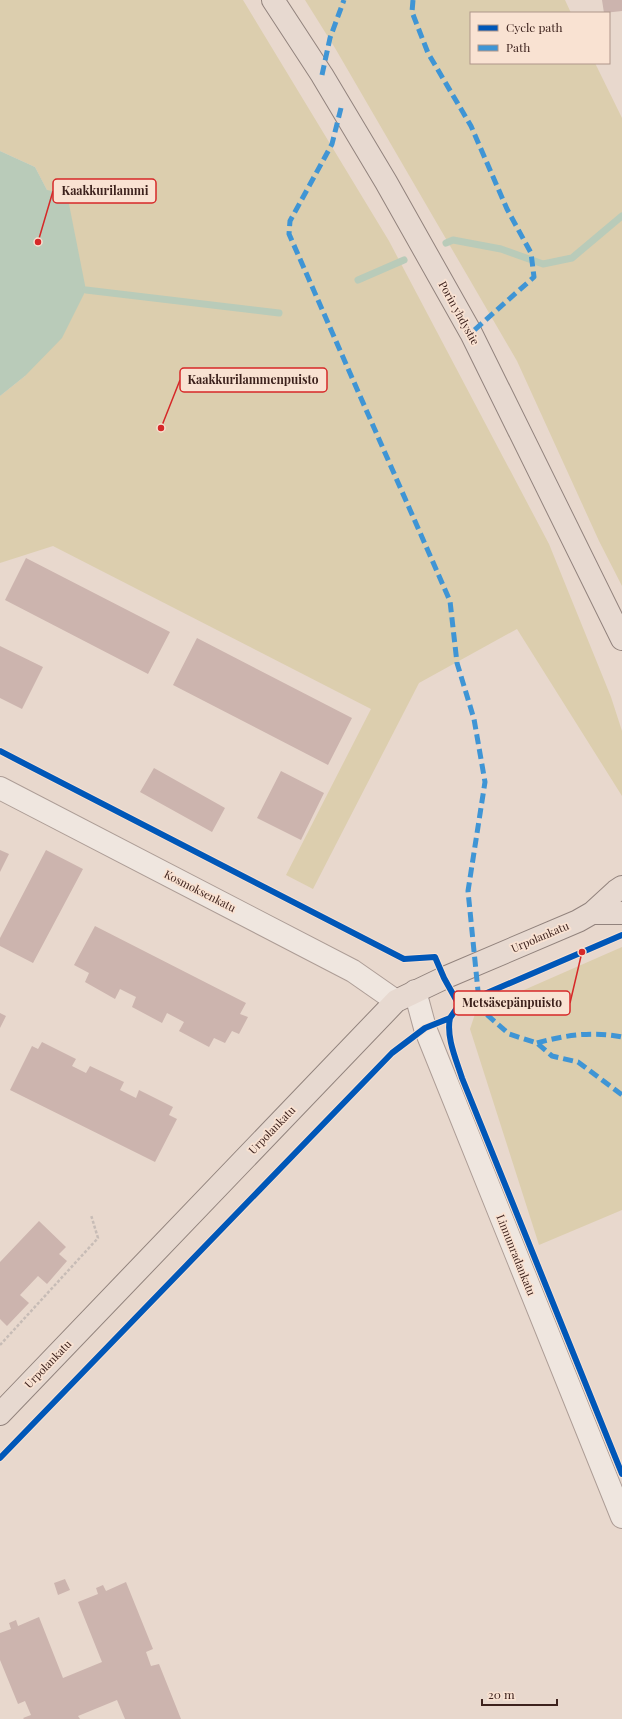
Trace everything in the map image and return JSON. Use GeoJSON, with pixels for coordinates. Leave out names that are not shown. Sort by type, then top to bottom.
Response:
{"type":"FeatureCollection","features":[{"type":"Feature","properties":{"kind":"main road","name":"Porin yhdystie"},"geometry":{"type":"LineString","coordinates":[[273,0],[322,75],[386,182],[471,333],[622,639]]}},
{"type":"Feature","properties":{"kind":"main road","name":"Urpolankatu"},"geometry":{"type":"LineString","coordinates":[[0,1414],[405,996],[578,921],[592,913],[622,887]]}},
{"type":"Feature","properties":{"kind":"main road","name":"Urpolankatu"},"geometry":{"type":"LineString","coordinates":[[592,913],[622,913]]}},
{"type":"Feature","properties":{"kind":"street","name":"Kosmoksenkatu"},"geometry":{"type":"LineString","coordinates":[[0,788],[353,971],[405,996]]}},
{"type":"Feature","properties":{"kind":"street","name":"Linnunradankatu"},"geometry":{"type":"LineString","coordinates":[[405,996],[425,1028],[622,1517]]}},
{"type":"Feature","properties":{"kind":"path"},"geometry":{"type":"LineString","coordinates":[[0,1345],[98,1238],[91,1215]]}},
{"type":"Feature","properties":{"kind":"shaded area"},"geometry":{"type":"Polygon","coordinates":[[[0,0],[243,0],[389,241],[549,544],[611,697],[622,731],[622,796],[517,629],[419,683],[313,889],[286,875],[371,709],[53,546],[0,563],[0,396],[25,376],[47,190],[35,167],[0,151],[0,0]]]}},
{"type":"Feature","properties":{"kind":"shaded area"},"geometry":{"type":"Polygon","coordinates":[[[305,0],[565,0],[571,12],[470,12],[470,64],[595,64],[622,118],[622,586],[599,541],[517,361],[335,48],[305,0]]]}},
{"type":"Feature","properties":{"kind":"shaded area"},"geometry":{"type":"Polygon","coordinates":[[[0,151],[35,167],[47,190],[67,194],[86,290],[62,338],[25,376],[0,396],[0,151]]]}},
{"type":"Feature","properties":{"kind":"shaded area"},"geometry":{"type":"Polygon","coordinates":[[[622,947],[622,1210],[539,1245],[470,1029],[476,1011],[622,947]]]}},
{"type":"Feature","properties":{"kind":"building"},"geometry":{"type":"Polygon","coordinates":[[[602,0],[622,0],[622,11],[604,12],[602,0]]]}},
{"type":"Feature","properties":{"kind":"building"},"geometry":{"type":"Polygon","coordinates":[[[26,558],[170,632],[148,674],[5,600],[26,558]]]}},
{"type":"Feature","properties":{"kind":"building"},"geometry":{"type":"Polygon","coordinates":[[[197,638],[352,718],[328,765],[173,685],[197,638]]]}},
{"type":"Feature","properties":{"kind":"building"},"geometry":{"type":"Polygon","coordinates":[[[0,646],[43,667],[22,709],[0,698],[0,646]]]}},
{"type":"Feature","properties":{"kind":"building"},"geometry":{"type":"Polygon","coordinates":[[[154,768],[225,808],[212,832],[140,792],[154,768]]]}},
{"type":"Feature","properties":{"kind":"building"},"geometry":{"type":"Polygon","coordinates":[[[281,771],[324,793],[301,840],[257,818],[281,771]]]}},
{"type":"Feature","properties":{"kind":"building"},"geometry":{"type":"Polygon","coordinates":[[[0,850],[9,854],[0,872],[0,850]]]}},
{"type":"Feature","properties":{"kind":"building"},"geometry":{"type":"Polygon","coordinates":[[[46,850],[83,869],[33,963],[0,946],[0,938],[46,850]]]}},
{"type":"Feature","properties":{"kind":"building"},"geometry":{"type":"Polygon","coordinates":[[[95,926],[246,1003],[240,1014],[248,1017],[239,1034],[232,1031],[225,1043],[214,1038],[209,1047],[179,1031],[184,1022],[167,1013],[162,1023],[132,1007],[136,997],[120,989],[115,999],[85,982],[89,973],[74,965],[95,926]]]}},
{"type":"Feature","properties":{"kind":"building"},"geometry":{"type":"Polygon","coordinates":[[[0,1013],[6,1016],[0,1028],[0,1013]]]}},
{"type":"Feature","properties":{"kind":"building"},"geometry":{"type":"Polygon","coordinates":[[[42,1042],[76,1059],[72,1066],[86,1073],[90,1066],[124,1082],[120,1090],[136,1098],[139,1090],[173,1107],[169,1115],[177,1119],[155,1162],[10,1090],[32,1046],[38,1049],[42,1042]]]}},
{"type":"Feature","properties":{"kind":"building"},"geometry":{"type":"Polygon","coordinates":[[[39,1221],[66,1247],[59,1254],[67,1261],[47,1284],[38,1276],[20,1295],[29,1303],[7,1326],[0,1319],[0,1262],[39,1221]]]}},
{"type":"Feature","properties":{"kind":"building"},"geometry":{"type":"Polygon","coordinates":[[[65,1579],[70,1590],[58,1595],[54,1583],[65,1579]]]}},
{"type":"Feature","properties":{"kind":"building"},"geometry":{"type":"Polygon","coordinates":[[[126,1582],[153,1649],[146,1652],[151,1666],[159,1664],[181,1719],[125,1719],[117,1700],[78,1716],[80,1719],[24,1719],[23,1718],[31,1715],[25,1701],[18,1704],[0,1660],[0,1633],[11,1629],[9,1623],[16,1620],[18,1626],[39,1617],[63,1678],[102,1662],[78,1602],[98,1594],[96,1588],[103,1585],[106,1591],[126,1582]]]}},
{"type":"Feature","properties":{"kind":"waterway"},"geometry":{"type":"LineString","coordinates":[[446,243],[453,240],[501,249],[543,264],[572,258],[622,216]]}},
{"type":"Feature","properties":{"kind":"waterway"},"geometry":{"type":"LineString","coordinates":[[358,280],[404,260]]}},
{"type":"Feature","properties":{"kind":"waterway"},"geometry":{"type":"LineString","coordinates":[[86,290],[279,313]]}},
{"type":"Feature","properties":{"kind":"marked path"},"geometry":{"type":"LineString","coordinates":[[322,75],[330,38],[344,0]]}},
{"type":"Feature","properties":{"kind":"marked path"},"geometry":{"type":"LineString","coordinates":[[413,0],[412,12],[428,53],[471,126],[507,209],[531,253],[534,277],[471,333]]}},
{"type":"Feature","properties":{"kind":"marked path"},"geometry":{"type":"LineString","coordinates":[[341,108],[332,144],[290,221],[289,234],[450,601],[457,663],[474,719],[485,782],[468,891],[478,991],[485,1013],[509,1034],[537,1043],[552,1056],[578,1062],[622,1095]]}},
{"type":"Feature","properties":{"kind":"marked path"},"geometry":{"type":"LineString","coordinates":[[537,1043],[558,1038],[590,1034],[622,1037]]}},
{"type":"Feature","properties":{"kind":"cycle path"},"geometry":{"type":"LineString","coordinates":[[0,751],[404,959],[435,957],[444,978],[459,1005]]}},
{"type":"Feature","properties":{"kind":"cycle path"},"geometry":{"type":"LineString","coordinates":[[0,1458],[392,1053],[425,1028],[450,1018],[459,1005],[622,935]]}},
{"type":"Feature","properties":{"kind":"cycle path"},"geometry":{"type":"LineString","coordinates":[[450,1018],[450,1040],[462,1078],[622,1474]]}},
{"type":"Feature","properties":{"kind":"place","name":"Kaakkurilammi"},"geometry":{"type":"Point","coordinates":[38,242]}},
{"type":"Feature","properties":{"kind":"place","name":"Kaakkurilammenpuisto"},"geometry":{"type":"Point","coordinates":[161,428]}},
{"type":"Feature","properties":{"kind":"place","name":"Metsäsepänpuisto"},"geometry":{"type":"Point","coordinates":[582,952]}}]}
